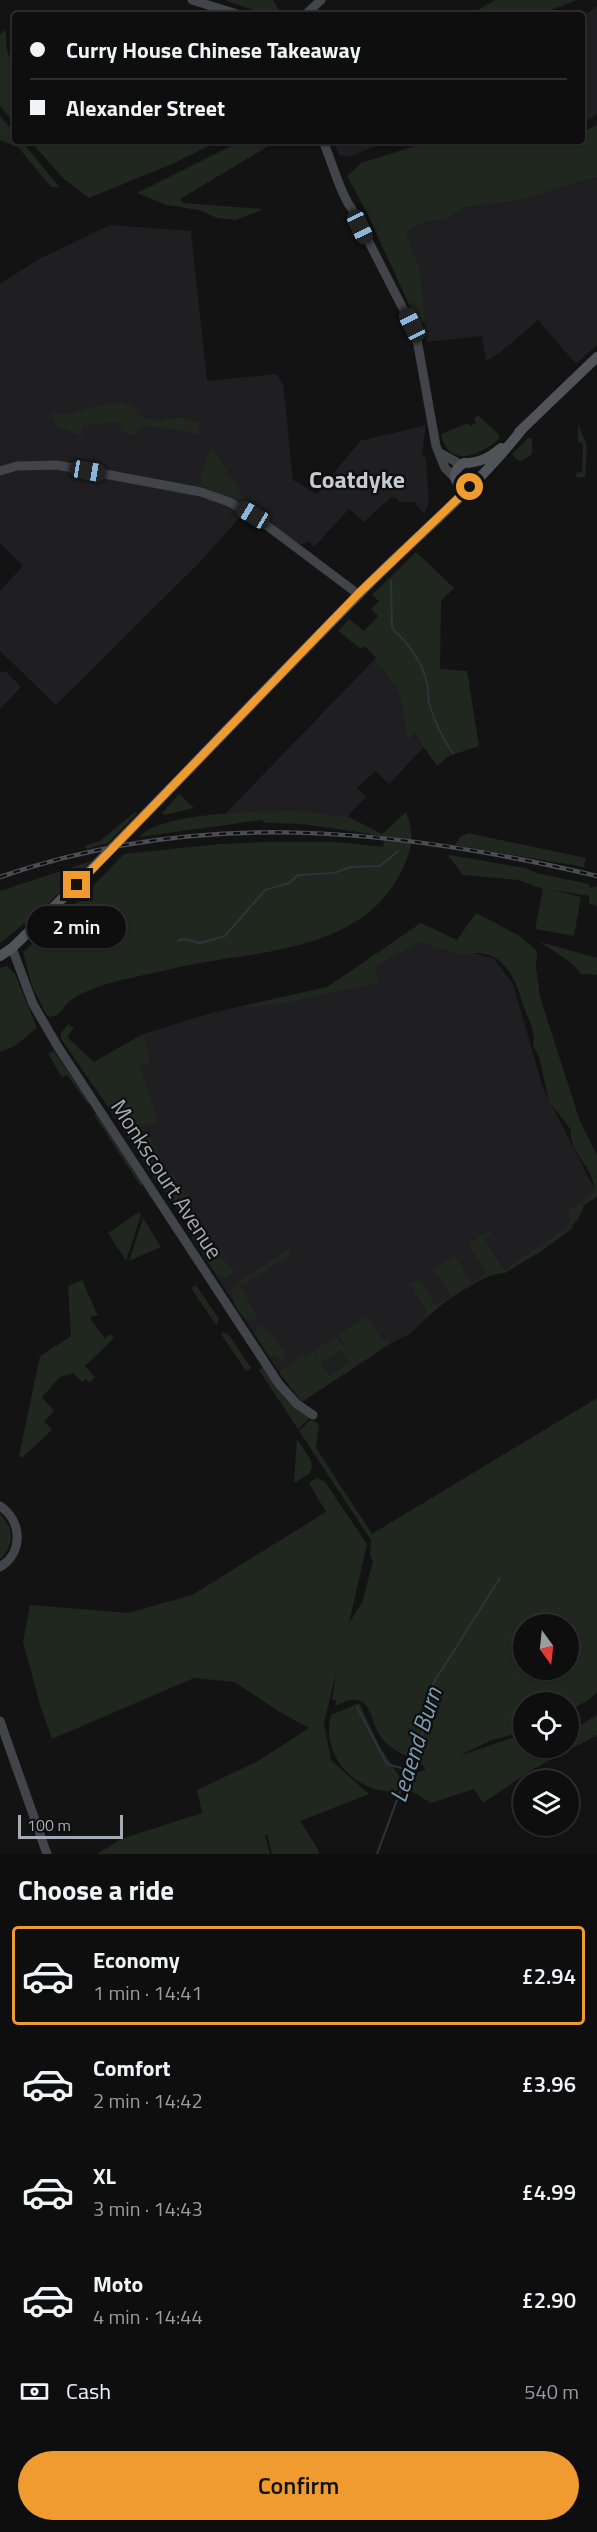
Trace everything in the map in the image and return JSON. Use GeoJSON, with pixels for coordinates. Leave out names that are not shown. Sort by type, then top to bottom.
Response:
{"type":"FeatureCollection","features":[{"type":"Feature","properties":{"kind":"main road"},"geometry":{"type":"LineString","coordinates":[[441,513],[456,481],[455,471],[460,465],[473,464],[493,455],[597,357]]}},
{"type":"Feature","properties":{"kind":"main road"},"geometry":{"type":"LineString","coordinates":[[0,958],[140,821],[358,594],[478,479],[523,428]]}},
{"type":"Feature","properties":{"kind":"main road"},"geometry":{"type":"LineString","coordinates":[[473,464],[478,470],[478,479]]}},
{"type":"Feature","properties":{"kind":"main road"},"geometry":{"type":"LineString","coordinates":[[456,481],[463,487],[470,487]]}},
{"type":"Feature","properties":{"kind":"street"},"geometry":{"type":"LineString","coordinates":[[192,0],[230,12]]}},
{"type":"Feature","properties":{"kind":"street"},"geometry":{"type":"LineString","coordinates":[[308,12],[321,0]]}},
{"type":"Feature","properties":{"kind":"street"},"geometry":{"type":"LineString","coordinates":[[324,144],[345,200],[352,209],[416,334],[438,451],[446,468],[456,481]]}},
{"type":"Feature","properties":{"kind":"street"},"geometry":{"type":"LineString","coordinates":[[438,451],[445,458],[460,465]]}},
{"type":"Feature","properties":{"kind":"street"},"geometry":{"type":"LineString","coordinates":[[0,471],[17,466],[57,465],[201,492],[229,502],[253,515],[358,594]]}},
{"type":"Feature","properties":{"kind":"street","name":"Monkscourt Avenue"},"geometry":{"type":"LineString","coordinates":[[12,948],[33,1004],[58,1047],[279,1383],[297,1404],[313,1415]]}},
{"type":"Feature","properties":{"kind":"street"},"geometry":{"type":"LineString","coordinates":[[0,1506],[11,1515],[18,1533],[14,1553],[0,1567]]}},
{"type":"Feature","properties":{"kind":"street"},"geometry":{"type":"LineString","coordinates":[[0,1721],[47,1854]]}},
{"type":"Feature","properties":{"kind":"shaded area"},"geometry":{"type":"Polygon","coordinates":[[[225,0],[273,0],[280,12],[259,12],[225,0]]]}},
{"type":"Feature","properties":{"kind":"shaded area"},"geometry":{"type":"Polygon","coordinates":[[[495,0],[577,0],[546,12],[474,12],[495,0]]]}},
{"type":"Feature","properties":{"kind":"shaded area"},"geometry":{"type":"Polygon","coordinates":[[[597,6],[597,114],[585,123],[585,15],[597,6]]]}},
{"type":"Feature","properties":{"kind":"shaded area"},"geometry":{"type":"Polygon","coordinates":[[[6,30],[6,44],[12,61],[12,120],[0,106],[0,34],[6,30]]]}},
{"type":"Feature","properties":{"kind":"shaded area"},"geometry":{"type":"Polygon","coordinates":[[[0,116],[12,130],[12,144],[24,144],[59,187],[51,187],[19,148],[0,140],[0,116]]]}},
{"type":"Feature","properties":{"kind":"shaded area"},"geometry":{"type":"Polygon","coordinates":[[[597,125],[597,177],[520,200],[464,208],[445,220],[425,222],[405,232],[420,268],[425,323],[418,324],[366,211],[347,176],[361,163],[418,145],[585,144],[585,131],[597,125]]]}},
{"type":"Feature","properties":{"kind":"shaded area"},"geometry":{"type":"Polygon","coordinates":[[[33,144],[213,144],[172,164],[89,198],[64,179],[33,144]]]}},
{"type":"Feature","properties":{"kind":"shaded area"},"geometry":{"type":"Polygon","coordinates":[[[238,144],[272,144],[180,199],[183,203],[264,209],[236,220],[217,218],[199,210],[167,205],[137,193],[238,144]]]}},
{"type":"Feature","properties":{"kind":"shaded area"},"geometry":{"type":"Polygon","coordinates":[[[335,144],[380,144],[349,157],[339,155],[335,144]]]}},
{"type":"Feature","properties":{"kind":"shaded area"},"geometry":{"type":"Polygon","coordinates":[[[597,177],[597,345],[576,364],[538,320],[486,361],[482,336],[426,342],[420,268],[405,232],[425,222],[445,220],[464,208],[520,200],[597,177]]]}},
{"type":"Feature","properties":{"kind":"shaded area"},"geometry":{"type":"Polygon","coordinates":[[[110,225],[191,231],[207,381],[276,374],[283,384],[293,480],[317,494],[360,441],[426,425],[422,454],[426,458],[429,503],[424,514],[414,502],[399,502],[396,498],[391,497],[364,522],[349,509],[314,547],[309,541],[300,545],[249,507],[200,562],[56,705],[0,651],[0,591],[23,566],[0,543],[0,284],[39,259],[110,225]]]}},
{"type":"Feature","properties":{"kind":"shaded area"},"geometry":{"type":"Polygon","coordinates":[[[122,402],[134,408],[139,416],[162,422],[176,418],[199,423],[200,434],[143,425],[130,436],[122,431],[118,422],[82,426],[82,436],[57,426],[50,413],[69,415],[86,408],[122,402]]]}},
{"type":"Feature","properties":{"kind":"shaded area"},"geometry":{"type":"Polygon","coordinates":[[[478,415],[499,435],[499,439],[475,454],[458,456],[451,452],[445,445],[441,434],[468,423],[470,426],[476,423],[474,419],[478,415]]]}},
{"type":"Feature","properties":{"kind":"shaded area"},"geometry":{"type":"Polygon","coordinates":[[[578,424],[587,446],[585,477],[577,477],[576,473],[582,472],[583,443],[578,442],[578,424]]]}},
{"type":"Feature","properties":{"kind":"shaded area"},"geometry":{"type":"Polygon","coordinates":[[[528,438],[532,438],[532,454],[522,461],[517,460],[512,454],[528,438]]]}},
{"type":"Feature","properties":{"kind":"shaded area"},"geometry":{"type":"Polygon","coordinates":[[[211,446],[249,506],[199,485],[211,446]]]}},
{"type":"Feature","properties":{"kind":"shaded area"},"geometry":{"type":"Polygon","coordinates":[[[416,552],[454,588],[441,601],[440,669],[467,671],[479,746],[449,756],[437,766],[414,734],[408,740],[398,689],[374,660],[376,658],[365,646],[361,649],[338,631],[349,619],[364,631],[378,616],[371,609],[379,601],[372,595],[416,552]]]}},
{"type":"Feature","properties":{"kind":"shaded area"},"geometry":{"type":"Polygon","coordinates":[[[374,660],[398,689],[408,739],[413,734],[424,747],[389,784],[375,771],[357,788],[366,797],[348,818],[301,811],[226,813],[374,660]]]}},
{"type":"Feature","properties":{"kind":"shaded area"},"geometry":{"type":"Polygon","coordinates":[[[0,671],[6,672],[21,687],[0,709],[0,671]]]}},
{"type":"Feature","properties":{"kind":"shaded area"},"geometry":{"type":"Polygon","coordinates":[[[179,794],[194,808],[164,815],[162,813],[179,794]]]}},
{"type":"Feature","properties":{"kind":"shaded area"},"geometry":{"type":"Polygon","coordinates":[[[301,811],[351,818],[382,834],[406,812],[411,828],[411,842],[405,864],[382,900],[358,920],[329,935],[298,945],[104,985],[71,1000],[55,1016],[47,1016],[32,986],[23,952],[66,913],[124,854],[220,844],[266,842],[336,842],[383,847],[385,836],[302,824],[266,823],[261,820],[139,837],[151,828],[191,817],[241,812],[301,811]]]}},
{"type":"Feature","properties":{"kind":"shaded area"},"geometry":{"type":"Polygon","coordinates":[[[135,812],[137,813],[108,843],[86,849],[85,846],[100,841],[135,812]]]}},
{"type":"Feature","properties":{"kind":"shaded area"},"geometry":{"type":"Polygon","coordinates":[[[469,833],[586,858],[584,867],[455,845],[461,836],[469,833]]]}},
{"type":"Feature","properties":{"kind":"shaded area"},"geometry":{"type":"Polygon","coordinates":[[[450,855],[525,868],[536,873],[589,884],[589,888],[597,886],[597,906],[589,903],[589,896],[552,890],[581,897],[574,936],[535,929],[543,889],[518,880],[463,875],[449,857],[450,855]]]}},
{"type":"Feature","properties":{"kind":"shaded area"},"geometry":{"type":"Polygon","coordinates":[[[91,861],[45,907],[0,943],[0,891],[91,861]]]}},
{"type":"Feature","properties":{"kind":"shaded area"},"geometry":{"type":"Polygon","coordinates":[[[476,913],[520,936],[537,951],[536,967],[540,997],[580,1121],[597,1155],[597,1197],[584,1205],[580,1216],[572,1226],[552,1244],[505,1273],[496,1274],[474,1283],[426,1319],[423,1315],[427,1311],[410,1284],[419,1279],[436,1306],[451,1296],[433,1269],[455,1256],[471,1283],[486,1273],[468,1244],[491,1230],[492,1232],[485,1240],[504,1270],[570,1225],[568,1211],[594,1190],[590,1174],[573,1145],[571,1130],[549,1101],[539,1057],[533,1046],[532,1026],[516,984],[508,970],[497,959],[489,955],[456,953],[421,942],[376,965],[378,983],[274,1005],[238,1007],[327,987],[421,923],[457,940],[476,913]]]}},
{"type":"Feature","properties":{"kind":"shaded area"},"geometry":{"type":"Polygon","coordinates":[[[418,941],[493,958],[513,984],[543,1088],[595,1190],[568,1211],[573,1229],[505,1273],[494,1273],[462,1291],[435,1309],[411,1333],[373,1353],[302,1402],[273,1363],[193,1240],[185,1221],[168,1195],[160,1188],[83,1069],[143,1034],[211,1013],[327,987],[418,941]]]}},
{"type":"Feature","properties":{"kind":"shaded area"},"geometry":{"type":"Polygon","coordinates":[[[540,942],[597,958],[597,975],[581,974],[573,964],[540,942]]]}},
{"type":"Feature","properties":{"kind":"shaded area"},"geometry":{"type":"Polygon","coordinates":[[[7,966],[15,974],[37,1028],[15,1046],[0,1052],[0,968],[7,966]]]}},
{"type":"Feature","properties":{"kind":"shaded area"},"geometry":{"type":"Polygon","coordinates":[[[68,1024],[74,1028],[67,1037],[94,1062],[143,1034],[151,1063],[140,1066],[158,1122],[130,1129],[132,1125],[126,1120],[120,1124],[61,1039],[61,1033],[68,1024]]]}},
{"type":"Feature","properties":{"kind":"shaded area"},"geometry":{"type":"Polygon","coordinates":[[[54,1051],[89,1102],[88,1104],[67,1075],[62,1077],[48,1054],[54,1051]]]}},
{"type":"Feature","properties":{"kind":"shaded area"},"geometry":{"type":"Polygon","coordinates":[[[97,1113],[142,1184],[147,1196],[94,1115],[97,1113]]]}},
{"type":"Feature","properties":{"kind":"shaded area"},"geometry":{"type":"Polygon","coordinates":[[[149,1137],[162,1161],[148,1166],[135,1148],[137,1141],[149,1137]]]}},
{"type":"Feature","properties":{"kind":"shaded area"},"geometry":{"type":"Polygon","coordinates":[[[168,1170],[180,1186],[172,1191],[161,1188],[154,1177],[156,1173],[168,1170]]]}},
{"type":"Feature","properties":{"kind":"shaded area"},"geometry":{"type":"Polygon","coordinates":[[[181,1189],[194,1212],[185,1218],[172,1201],[173,1193],[181,1189]]]}},
{"type":"Feature","properties":{"kind":"shaded area"},"geometry":{"type":"Polygon","coordinates":[[[139,1212],[141,1215],[126,1261],[108,1233],[139,1212]]]}},
{"type":"Feature","properties":{"kind":"shaded area"},"geometry":{"type":"Polygon","coordinates":[[[195,1215],[219,1256],[207,1260],[186,1221],[195,1215]]]}},
{"type":"Feature","properties":{"kind":"shaded area"},"geometry":{"type":"Polygon","coordinates":[[[143,1218],[161,1247],[129,1261],[143,1218]]]}},
{"type":"Feature","properties":{"kind":"shaded area"},"geometry":{"type":"Polygon","coordinates":[[[289,1249],[292,1254],[242,1286],[239,1282],[289,1249]]]}},
{"type":"Feature","properties":{"kind":"shaded area"},"geometry":{"type":"Polygon","coordinates":[[[222,1258],[235,1271],[225,1278],[217,1275],[208,1262],[222,1258]]]}},
{"type":"Feature","properties":{"kind":"shaded area"},"geometry":{"type":"Polygon","coordinates":[[[82,1280],[98,1316],[92,1316],[91,1320],[105,1338],[110,1334],[114,1338],[85,1366],[95,1377],[89,1383],[86,1379],[82,1382],[73,1373],[60,1377],[42,1397],[54,1411],[44,1421],[52,1430],[22,1458],[19,1456],[40,1356],[71,1336],[68,1286],[82,1280]]]}},
{"type":"Feature","properties":{"kind":"shaded area"},"geometry":{"type":"Polygon","coordinates":[[[238,1283],[258,1317],[252,1321],[240,1313],[232,1298],[232,1289],[238,1283]]]}},
{"type":"Feature","properties":{"kind":"shaded area"},"geometry":{"type":"Polygon","coordinates":[[[196,1285],[219,1319],[216,1325],[191,1288],[196,1285]]]}},
{"type":"Feature","properties":{"kind":"shaded area"},"geometry":{"type":"Polygon","coordinates":[[[366,1316],[383,1341],[387,1338],[390,1344],[302,1402],[280,1374],[280,1370],[313,1351],[319,1361],[315,1350],[336,1336],[343,1346],[345,1344],[338,1335],[366,1316]],[[341,1350],[320,1363],[329,1376],[349,1363],[341,1350]]]}},
{"type":"Feature","properties":{"kind":"shaded area"},"geometry":{"type":"Polygon","coordinates":[[[259,1326],[267,1328],[284,1352],[284,1358],[280,1361],[277,1357],[269,1356],[255,1334],[259,1326]]]}},
{"type":"Feature","properties":{"kind":"shaded area"},"geometry":{"type":"Polygon","coordinates":[[[224,1332],[230,1336],[251,1368],[246,1371],[221,1334],[224,1332]]]}},
{"type":"Feature","properties":{"kind":"shaded area"},"geometry":{"type":"Polygon","coordinates":[[[263,1367],[310,1418],[298,1429],[259,1370],[263,1367]]]}},
{"type":"Feature","properties":{"kind":"shaded area"},"geometry":{"type":"Polygon","coordinates":[[[597,1398],[597,1693],[579,1705],[579,1692],[513,1692],[513,1735],[492,1740],[459,1756],[513,1737],[513,1758],[554,1758],[532,1770],[513,1770],[513,1783],[483,1803],[474,1789],[431,1803],[408,1789],[411,1775],[425,1770],[424,1766],[384,1741],[364,1703],[357,1700],[335,1706],[336,1700],[332,1700],[336,1673],[324,1723],[331,1760],[369,1794],[300,1821],[319,1854],[272,1854],[267,1834],[265,1835],[270,1854],[97,1854],[121,1839],[202,1813],[197,1790],[258,1761],[309,1728],[234,1682],[194,1678],[52,1739],[23,1642],[30,1605],[128,1613],[192,1595],[326,1512],[309,1483],[317,1478],[325,1482],[367,1544],[349,1623],[362,1603],[373,1561],[370,1555],[371,1540],[299,1431],[310,1420],[319,1424],[316,1448],[372,1534],[597,1398]]]}},
{"type":"Feature","properties":{"kind":"shaded area"},"geometry":{"type":"Polygon","coordinates":[[[297,1439],[311,1460],[312,1468],[309,1474],[294,1483],[297,1439]]]}},
{"type":"Feature","properties":{"kind":"shaded area"},"geometry":{"type":"Polygon","coordinates":[[[0,1514],[8,1525],[11,1537],[5,1554],[0,1559],[0,1514]]]}},
{"type":"Feature","properties":{"kind":"shaded area"},"geometry":{"type":"Polygon","coordinates":[[[359,1703],[379,1745],[402,1781],[397,1791],[382,1791],[355,1779],[344,1770],[336,1758],[329,1730],[331,1715],[359,1703]]]}},
{"type":"Feature","properties":{"kind":"shaded area"},"geometry":{"type":"Polygon","coordinates":[[[597,1715],[597,1735],[579,1745],[579,1726],[597,1715]]]}},
{"type":"Feature","properties":{"kind":"waterway"},"geometry":{"type":"LineString","coordinates":[[391,581],[392,628],[409,646],[422,667],[432,712],[453,753]]}},
{"type":"Feature","properties":{"kind":"waterway"},"geometry":{"type":"LineString","coordinates":[[178,941],[184,939],[200,943],[225,936],[265,890],[289,883],[298,875],[334,873],[350,867],[380,866],[398,851]]}},
{"type":"Feature","properties":{"kind":"waterway","name":"Leaend Burn"},"geometry":{"type":"LineString","coordinates":[[377,1854],[408,1770],[419,1748],[434,1682],[500,1578]]}},
{"type":"Feature","properties":{"kind":"waterway"},"geometry":{"type":"LineString","coordinates":[[357,1707],[387,1764],[408,1770]]}},
{"type":"Feature","properties":{"kind":"railway"},"geometry":{"type":"LineString","coordinates":[[0,877],[75,855],[149,841],[224,834],[298,833],[372,837],[447,846],[522,859],[597,876]]}},
{"type":"Feature","properties":{"kind":"district","name":"Coatdyke"},"geometry":{"type":"Point","coordinates":[357,480]}},
{"type":"Feature","properties":{"kind":"route"},"geometry":{"type":"LineString","coordinates":[[77,885],[358,594],[470,487]]}}]}
